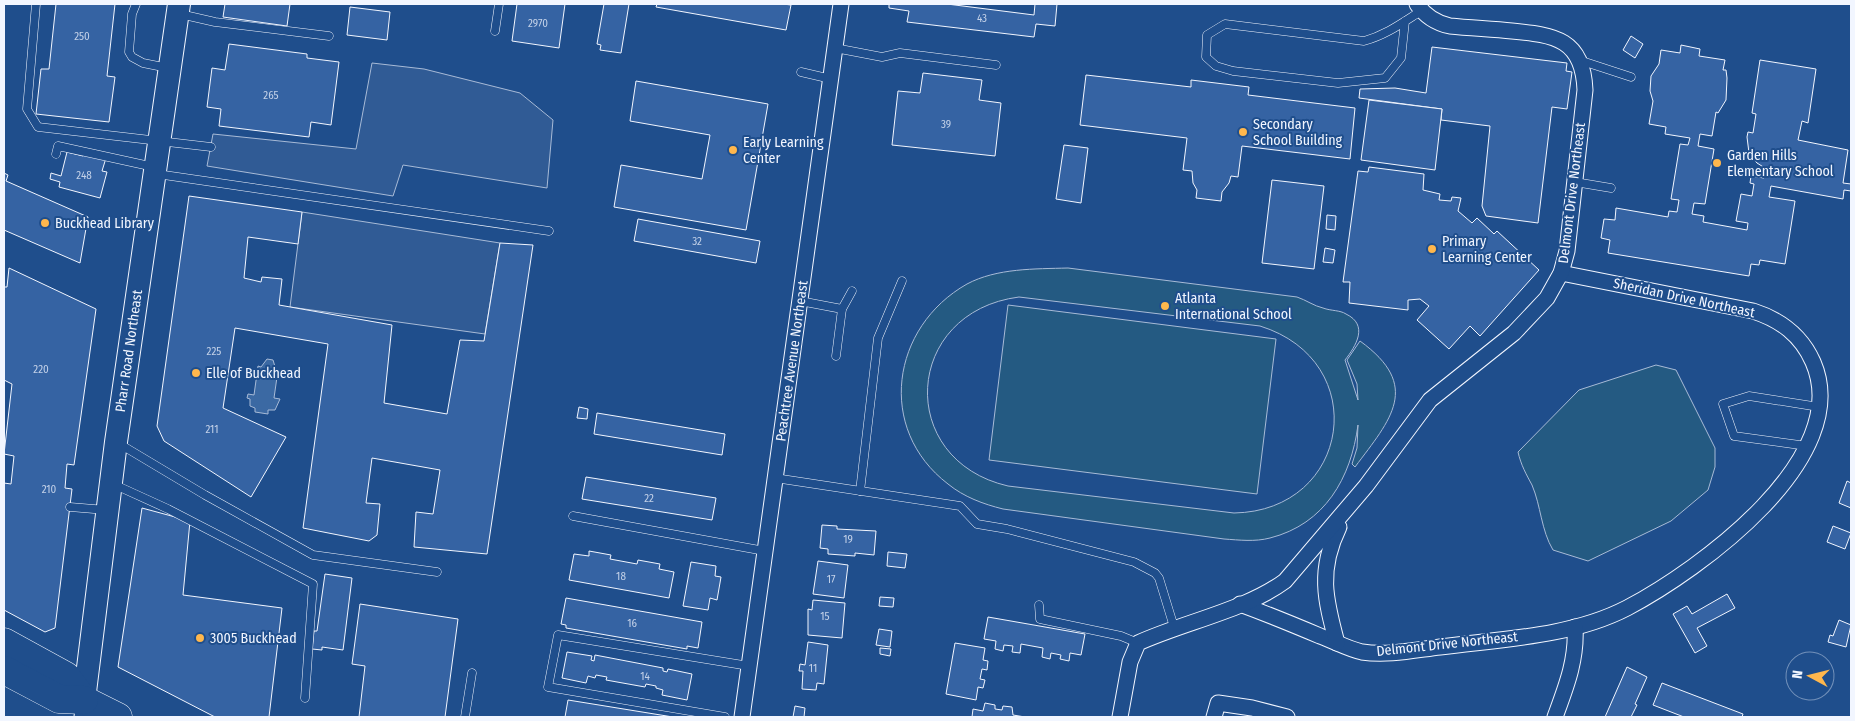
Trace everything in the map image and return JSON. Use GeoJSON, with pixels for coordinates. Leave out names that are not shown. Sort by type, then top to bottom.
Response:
{"type":"FeatureCollection","features":[{"type":"Feature","properties":{"kind":"highway"},"geometry":{"type":"LineString","coordinates":[[4,642],[66,676],[83,709]]}},
{"type":"Feature","properties":{"kind":"highway"},"geometry":{"type":"LineString","coordinates":[[4,670],[59,699],[83,709],[118,717]]}},
{"type":"Feature","properties":{"kind":"street","name":"Peachtree Avenue Northeast"},"geometry":{"type":"LineString","coordinates":[[742,717],[841,4]]}},
{"type":"Feature","properties":{"kind":"street"},"geometry":{"type":"LineString","coordinates":[[1419,7],[1438,23],[1450,26],[1546,34],[1566,44],[1579,60]]}},
{"type":"Feature","properties":{"kind":"street","name":"Pharr Road Northeast"},"geometry":{"type":"LineString","coordinates":[[83,709],[116,442],[179,9]]}},
{"type":"Feature","properties":{"kind":"street","name":"Delmont Drive Northeast"},"geometry":{"type":"LineString","coordinates":[[1138,643],[1174,627],[1270,592],[1285,581],[1344,512],[1430,400],[1514,333],[1547,298],[1561,273],[1567,251],[1585,90],[1584,73],[1579,60]]}},
{"type":"Feature","properties":{"kind":"street","name":"Sheridan Drive Northeast"},"geometry":{"type":"LineString","coordinates":[[1561,273],[1770,317],[1790,330],[1806,347],[1816,370],[1821,393],[1816,425],[1807,446],[1776,492],[1740,530],[1698,564],[1628,607],[1602,619],[1575,627]]}},
{"type":"Feature","properties":{"kind":"street","name":"Delmont Drive Northeast"},"geometry":{"type":"LineString","coordinates":[[1344,512],[1330,546],[1324,574],[1326,601],[1337,643],[1362,652],[1385,653],[1518,637],[1575,627]]}},
{"type":"Feature","properties":{"kind":"street"},"geometry":{"type":"LineString","coordinates":[[1240,604],[1337,643]]}},
{"type":"Feature","properties":{"kind":"street"},"geometry":{"type":"LineString","coordinates":[[1555,717],[1572,669],[1576,648],[1575,627]]}},
{"type":"Feature","properties":{"kind":"street"},"geometry":{"type":"LineString","coordinates":[[1120,717],[1130,662],[1138,643]]}},
{"type":"Feature","properties":{"kind":"street"},"geometry":{"type":"LineString","coordinates":[[1214,717],[1218,703],[1252,708],[1287,717]]}},
{"type":"Feature","properties":{"kind":"lane"},"geometry":{"type":"LineString","coordinates":[[36,4],[27,110],[38,127],[160,140],[211,148]]}},
{"type":"Feature","properties":{"kind":"lane"},"geometry":{"type":"LineString","coordinates":[[136,4],[132,14],[129,52],[132,57],[143,63],[170,68]]}},
{"type":"Feature","properties":{"kind":"lane"},"geometry":{"type":"LineString","coordinates":[[496,31],[499,4]]}},
{"type":"Feature","properties":{"kind":"lane"},"geometry":{"type":"LineString","coordinates":[[1405,21],[1401,58],[1385,78],[1338,83],[1232,71],[1216,66],[1206,56],[1207,35],[1225,24],[1364,41],[1384,35],[1405,21],[1419,7]]}},
{"type":"Feature","properties":{"kind":"lane"},"geometry":{"type":"LineString","coordinates":[[179,9],[215,22],[329,36]]}},
{"type":"Feature","properties":{"kind":"lane"},"geometry":{"type":"LineString","coordinates":[[835,48],[882,57],[900,53],[996,65]]}},
{"type":"Feature","properties":{"kind":"lane"},"geometry":{"type":"LineString","coordinates":[[1579,60],[1631,77]]}},
{"type":"Feature","properties":{"kind":"lane"},"geometry":{"type":"LineString","coordinates":[[802,72],[831,79]]}},
{"type":"Feature","properties":{"kind":"lane"},"geometry":{"type":"LineString","coordinates":[[56,154],[58,146],[156,170],[549,231]]}},
{"type":"Feature","properties":{"kind":"lane"},"geometry":{"type":"LineString","coordinates":[[1575,182],[1611,188]]}},
{"type":"Feature","properties":{"kind":"lane"},"geometry":{"type":"LineString","coordinates":[[860,491],[878,338],[902,281]]}},
{"type":"Feature","properties":{"kind":"lane"},"geometry":{"type":"LineString","coordinates":[[836,356],[842,308],[852,291]]}},
{"type":"Feature","properties":{"kind":"lane"},"geometry":{"type":"LineString","coordinates":[[800,301],[842,308]]}},
{"type":"Feature","properties":{"kind":"lane"},"geometry":{"type":"LineString","coordinates":[[1807,446],[1734,436],[1723,404],[1749,396],[1819,407]]}},
{"type":"Feature","properties":{"kind":"lane"},"geometry":{"type":"LineString","coordinates":[[116,442],[205,496],[313,555],[437,572]]}},
{"type":"Feature","properties":{"kind":"lane"},"geometry":{"type":"LineString","coordinates":[[775,478],[960,506],[977,524],[1006,529],[1141,565],[1155,573],[1159,578],[1174,627]]}},
{"type":"Feature","properties":{"kind":"lane"},"geometry":{"type":"LineString","coordinates":[[111,484],[168,509],[313,584],[305,698]]}},
{"type":"Feature","properties":{"kind":"lane"},"geometry":{"type":"LineString","coordinates":[[70,507],[108,511]]}},
{"type":"Feature","properties":{"kind":"lane"},"geometry":{"type":"LineString","coordinates":[[573,516],[765,551]]}},
{"type":"Feature","properties":{"kind":"lane"},"geometry":{"type":"LineString","coordinates":[[1039,605],[1040,618],[1121,636],[1138,643]]}},
{"type":"Feature","properties":{"kind":"lane"},"geometry":{"type":"LineString","coordinates":[[725,717],[548,688],[558,635],[749,666]]}},
{"type":"Feature","properties":{"kind":"lane"},"geometry":{"type":"LineString","coordinates":[[465,717],[472,673]]}},
{"type":"Feature","properties":{"kind":"shaded area"},"geometry":{"type":"Polygon","coordinates":[[[372,63],[424,69],[520,93],[553,120],[547,188],[403,165],[393,196],[207,166],[213,134],[356,149],[372,63]]]}},
{"type":"Feature","properties":{"kind":"shaded area"},"geometry":{"type":"Polygon","coordinates":[[[302,212],[500,243],[485,334],[290,307],[302,212]]]}},
{"type":"Feature","properties":{"kind":"shaded area"},"geometry":{"type":"Polygon","coordinates":[[[1068,268],[1297,297],[1320,307],[1344,313],[1353,319],[1359,330],[1356,342],[1345,360],[1358,400],[1357,384],[1347,360],[1360,341],[1379,357],[1390,373],[1395,388],[1394,403],[1389,418],[1355,467],[1352,464],[1357,448],[1358,425],[1349,463],[1342,480],[1332,496],[1306,522],[1270,538],[1224,539],[1003,509],[974,500],[948,484],[925,461],[910,436],[902,408],[902,379],[909,352],[922,326],[941,303],[967,284],[1003,272],[1068,268]],[[1019,297],[981,308],[952,329],[935,357],[928,387],[931,419],[946,448],[971,471],[1008,486],[1234,513],[1273,506],[1303,488],[1323,462],[1333,432],[1332,400],[1320,370],[1296,344],[1260,326],[1019,297]]]}},
{"type":"Feature","properties":{"kind":"shaded area"},"geometry":{"type":"Polygon","coordinates":[[[1008,305],[1276,339],[1257,494],[989,460],[1008,305]]]}},
{"type":"Feature","properties":{"kind":"shaded area"},"geometry":{"type":"Polygon","coordinates":[[[267,359],[273,360],[276,370],[278,370],[274,398],[280,399],[275,410],[268,410],[268,414],[255,412],[255,408],[250,406],[250,399],[247,398],[248,394],[254,395],[258,366],[261,367],[267,359]]]}},
{"type":"Feature","properties":{"kind":"shaded area"},"geometry":{"type":"Polygon","coordinates":[[[1656,365],[1676,370],[1715,448],[1715,467],[1708,490],[1671,521],[1588,561],[1553,550],[1546,534],[1535,493],[1518,452],[1579,390],[1656,365]]]}},
{"type":"Feature","properties":{"kind":"building"},"geometry":{"type":"Polygon","coordinates":[[[56,4],[115,4],[107,76],[115,77],[109,122],[36,114],[41,69],[49,69],[56,4]]]}},
{"type":"Feature","properties":{"kind":"building"},"geometry":{"type":"Polygon","coordinates":[[[225,4],[290,4],[287,26],[223,17],[225,4]]]}},
{"type":"Feature","properties":{"kind":"building"},"geometry":{"type":"Polygon","coordinates":[[[517,4],[565,4],[559,48],[512,41],[517,4]]]}},
{"type":"Feature","properties":{"kind":"building"},"geometry":{"type":"Polygon","coordinates":[[[604,4],[629,4],[621,53],[600,50],[601,45],[597,44],[604,4]]]}},
{"type":"Feature","properties":{"kind":"building"},"geometry":{"type":"Polygon","coordinates":[[[657,4],[791,5],[786,30],[656,7],[657,4]]]}},
{"type":"Feature","properties":{"kind":"building"},"geometry":{"type":"Polygon","coordinates":[[[889,4],[947,4],[1034,15],[1035,4],[1057,4],[1055,26],[1036,24],[1034,37],[907,22],[909,11],[889,8],[889,4]]]}},
{"type":"Feature","properties":{"kind":"building"},"geometry":{"type":"Polygon","coordinates":[[[350,7],[390,12],[387,40],[347,35],[350,7]]]}},
{"type":"Feature","properties":{"kind":"building"},"geometry":{"type":"Polygon","coordinates":[[[1631,36],[1643,44],[1635,58],[1623,50],[1631,36]]]}},
{"type":"Feature","properties":{"kind":"building"},"geometry":{"type":"Polygon","coordinates":[[[229,44],[307,54],[307,58],[339,62],[331,125],[311,122],[309,137],[219,126],[221,109],[207,107],[212,68],[225,70],[229,44]]]}},
{"type":"Feature","properties":{"kind":"building"},"geometry":{"type":"Polygon","coordinates":[[[1681,45],[1700,49],[1699,56],[1725,60],[1723,70],[1726,70],[1727,78],[1726,100],[1718,113],[1716,112],[1712,136],[1700,134],[1698,146],[1714,149],[1705,204],[1694,203],[1692,214],[1704,216],[1703,222],[1747,230],[1748,223],[1736,221],[1741,194],[1752,196],[1754,184],[1750,183],[1751,176],[1764,178],[1765,168],[1757,163],[1749,153],[1747,137],[1748,132],[1753,133],[1756,114],[1752,113],[1760,60],[1816,69],[1808,123],[1802,121],[1798,140],[1848,150],[1843,183],[1851,184],[1851,191],[1844,190],[1843,199],[1771,186],[1769,197],[1795,201],[1785,264],[1760,260],[1759,265],[1751,264],[1749,276],[1608,253],[1610,240],[1601,238],[1604,219],[1615,220],[1616,208],[1668,217],[1669,211],[1677,212],[1679,200],[1671,199],[1680,144],[1688,145],[1690,138],[1665,134],[1666,127],[1649,124],[1653,101],[1650,91],[1651,76],[1659,64],[1661,50],[1680,53],[1681,45]]]}},
{"type":"Feature","properties":{"kind":"building"},"geometry":{"type":"Polygon","coordinates":[[[1432,47],[1567,63],[1566,71],[1572,72],[1567,109],[1552,107],[1538,223],[1486,216],[1482,206],[1490,126],[1441,120],[1442,109],[1359,98],[1360,89],[1395,88],[1426,93],[1432,47]]]}},
{"type":"Feature","properties":{"kind":"building"},"geometry":{"type":"Polygon","coordinates":[[[923,73],[982,80],[979,100],[1001,103],[995,156],[892,145],[898,91],[920,93],[923,73]]]}},
{"type":"Feature","properties":{"kind":"building","name":"Secondary School Building"},"geometry":{"type":"Polygon","coordinates":[[[1086,75],[1191,87],[1191,80],[1249,87],[1248,95],[1355,108],[1350,159],[1242,146],[1238,177],[1231,176],[1229,183],[1222,192],[1221,201],[1196,198],[1197,190],[1193,183],[1192,171],[1183,170],[1187,138],[1080,125],[1086,75]]]}},
{"type":"Feature","properties":{"kind":"building","name":"Early Learning Center"},"geometry":{"type":"Polygon","coordinates":[[[636,81],[768,104],[746,230],[614,207],[621,165],[702,179],[710,135],[630,121],[636,81]]]}},
{"type":"Feature","properties":{"kind":"building"},"geometry":{"type":"Polygon","coordinates":[[[1369,100],[1442,109],[1435,170],[1361,160],[1369,100]]]}},
{"type":"Feature","properties":{"kind":"building"},"geometry":{"type":"Polygon","coordinates":[[[1064,145],[1088,148],[1081,203],[1056,199],[1064,145]]]}},
{"type":"Feature","properties":{"kind":"building"},"geometry":{"type":"Polygon","coordinates":[[[67,152],[83,156],[84,152],[106,158],[102,171],[107,172],[100,198],[59,187],[60,182],[50,179],[51,173],[61,176],[67,152]]]}},
{"type":"Feature","properties":{"kind":"building","name":"Primary Learning Center"},"geometry":{"type":"Polygon","coordinates":[[[1369,167],[1424,174],[1423,190],[1440,194],[1439,200],[1451,201],[1452,197],[1461,198],[1458,211],[1472,223],[1477,218],[1494,234],[1497,231],[1539,270],[1480,336],[1470,326],[1449,349],[1417,320],[1429,306],[1420,299],[1408,300],[1408,310],[1349,303],[1350,282],[1343,282],[1358,171],[1368,172],[1369,167]]]}},
{"type":"Feature","properties":{"kind":"building","name":"Buckhead Library"},"geometry":{"type":"Polygon","coordinates":[[[4,173],[8,175],[6,181],[88,217],[80,263],[4,230],[4,173]]]}},
{"type":"Feature","properties":{"kind":"building"},"geometry":{"type":"Polygon","coordinates":[[[1272,180],[1324,186],[1314,269],[1262,263],[1272,180]]]}},
{"type":"Feature","properties":{"kind":"building","name":"Elle of Buckhead"},"geometry":{"type":"Polygon","coordinates":[[[189,196],[302,212],[298,244],[248,237],[244,278],[261,282],[262,277],[282,279],[279,305],[392,325],[384,403],[447,414],[460,340],[484,341],[500,243],[533,245],[487,554],[414,547],[416,512],[433,514],[440,470],[372,458],[366,503],[380,504],[377,535],[369,541],[303,528],[328,344],[235,328],[223,408],[286,437],[251,497],[164,441],[157,426],[189,196]]]}},
{"type":"Feature","properties":{"kind":"building"},"geometry":{"type":"Polygon","coordinates":[[[1327,215],[1336,216],[1335,230],[1326,229],[1327,215]]]}},
{"type":"Feature","properties":{"kind":"building"},"geometry":{"type":"Polygon","coordinates":[[[638,219],[760,241],[756,263],[634,241],[638,219]]]}},
{"type":"Feature","properties":{"kind":"building"},"geometry":{"type":"Polygon","coordinates":[[[1325,248],[1335,250],[1333,263],[1323,262],[1325,248]]]}},
{"type":"Feature","properties":{"kind":"building"},"geometry":{"type":"Polygon","coordinates":[[[9,268],[96,309],[74,465],[67,464],[65,488],[72,489],[55,628],[45,632],[4,610],[4,483],[11,484],[14,456],[4,454],[12,384],[4,380],[4,287],[7,287],[9,268]]]}},
{"type":"Feature","properties":{"kind":"building"},"geometry":{"type":"Polygon","coordinates":[[[579,407],[588,409],[587,419],[577,418],[579,407]]]}},
{"type":"Feature","properties":{"kind":"building"},"geometry":{"type":"Polygon","coordinates":[[[597,413],[725,434],[722,455],[594,434],[597,413]]]}},
{"type":"Feature","properties":{"kind":"building"},"geometry":{"type":"Polygon","coordinates":[[[586,477],[716,498],[712,520],[582,499],[586,477]]]}},
{"type":"Feature","properties":{"kind":"building"},"geometry":{"type":"Polygon","coordinates":[[[1847,481],[1851,483],[1851,508],[1839,503],[1847,481]]]}},
{"type":"Feature","properties":{"kind":"building","name":"3005 Buckhead"},"geometry":{"type":"Polygon","coordinates":[[[142,508],[190,521],[183,595],[282,608],[269,717],[215,717],[118,667],[142,508]]]}},
{"type":"Feature","properties":{"kind":"building"},"geometry":{"type":"Polygon","coordinates":[[[822,525],[837,526],[837,529],[876,531],[874,555],[855,553],[855,556],[828,554],[828,549],[820,548],[822,525]]]}},
{"type":"Feature","properties":{"kind":"building"},"geometry":{"type":"Polygon","coordinates":[[[1833,526],[1851,533],[1845,549],[1827,542],[1833,526]]]}},
{"type":"Feature","properties":{"kind":"building"},"geometry":{"type":"Polygon","coordinates":[[[589,551],[611,555],[610,559],[637,564],[638,560],[660,564],[659,569],[674,572],[669,598],[569,580],[574,554],[589,556],[589,551]]]}},
{"type":"Feature","properties":{"kind":"building"},"geometry":{"type":"Polygon","coordinates":[[[888,552],[907,554],[905,568],[887,566],[888,552]]]}},
{"type":"Feature","properties":{"kind":"building"},"geometry":{"type":"Polygon","coordinates":[[[818,561],[848,565],[844,598],[813,594],[818,561]]]}},
{"type":"Feature","properties":{"kind":"building"},"geometry":{"type":"Polygon","coordinates":[[[691,562],[716,566],[715,576],[721,577],[717,600],[710,598],[708,610],[683,606],[691,562]]]}},
{"type":"Feature","properties":{"kind":"building"},"geometry":{"type":"Polygon","coordinates":[[[325,574],[352,578],[343,650],[322,647],[322,650],[312,649],[314,631],[317,631],[325,574]]]}},
{"type":"Feature","properties":{"kind":"building"},"geometry":{"type":"Polygon","coordinates":[[[1727,594],[1735,608],[1697,628],[1707,646],[1695,653],[1673,614],[1687,606],[1692,614],[1727,594]]]}},
{"type":"Feature","properties":{"kind":"building"},"geometry":{"type":"Polygon","coordinates":[[[880,597],[894,598],[893,607],[879,606],[880,597]]]}},
{"type":"Feature","properties":{"kind":"building"},"geometry":{"type":"Polygon","coordinates":[[[566,598],[702,622],[698,648],[687,646],[687,649],[566,628],[566,625],[561,624],[566,598]]]}},
{"type":"Feature","properties":{"kind":"building"},"geometry":{"type":"Polygon","coordinates":[[[813,600],[845,603],[842,638],[808,635],[808,609],[812,610],[813,600]]]}},
{"type":"Feature","properties":{"kind":"building"},"geometry":{"type":"Polygon","coordinates":[[[360,604],[458,619],[445,717],[359,717],[365,666],[352,664],[360,604]]]}},
{"type":"Feature","properties":{"kind":"building"},"geometry":{"type":"Polygon","coordinates":[[[988,617],[1085,634],[1081,655],[1070,653],[1069,661],[1060,659],[1061,655],[1051,653],[1050,659],[1042,657],[1043,648],[1021,644],[1020,653],[1012,652],[1013,646],[1004,645],[1003,651],[995,649],[996,641],[984,639],[988,617]]]}},
{"type":"Feature","properties":{"kind":"building"},"geometry":{"type":"Polygon","coordinates":[[[1839,620],[1851,625],[1846,647],[1828,642],[1830,635],[1833,636],[1839,620]]]}},
{"type":"Feature","properties":{"kind":"building"},"geometry":{"type":"Polygon","coordinates":[[[879,629],[892,631],[890,647],[876,645],[879,629]]]}},
{"type":"Feature","properties":{"kind":"building"},"geometry":{"type":"Polygon","coordinates":[[[808,642],[828,645],[824,684],[817,683],[816,690],[802,689],[803,671],[799,671],[800,664],[805,665],[808,642]]]}},
{"type":"Feature","properties":{"kind":"building"},"geometry":{"type":"Polygon","coordinates":[[[955,643],[985,648],[983,660],[988,661],[987,670],[982,669],[980,679],[985,680],[983,688],[978,687],[976,700],[946,694],[955,643]]]}},
{"type":"Feature","properties":{"kind":"building"},"geometry":{"type":"Polygon","coordinates":[[[880,648],[891,649],[890,656],[880,654],[880,648]]]}},
{"type":"Feature","properties":{"kind":"building"},"geometry":{"type":"Polygon","coordinates":[[[567,652],[592,656],[591,660],[594,661],[595,655],[663,668],[663,671],[667,672],[668,669],[692,674],[687,700],[662,695],[663,690],[656,688],[656,686],[646,684],[645,687],[606,680],[607,677],[596,675],[595,678],[588,676],[586,683],[562,678],[567,652]]]}},
{"type":"Feature","properties":{"kind":"building"},"geometry":{"type":"Polygon","coordinates":[[[1627,667],[1647,677],[1635,704],[1637,705],[1631,717],[1605,717],[1627,667]]]}},
{"type":"Feature","properties":{"kind":"building"},"geometry":{"type":"Polygon","coordinates":[[[1662,683],[1743,714],[1742,717],[1684,717],[1653,705],[1662,683]]]}},
{"type":"Feature","properties":{"kind":"building"},"geometry":{"type":"Polygon","coordinates":[[[568,700],[673,717],[565,717],[568,700]]]}},
{"type":"Feature","properties":{"kind":"building"},"geometry":{"type":"Polygon","coordinates":[[[985,703],[995,705],[995,709],[1002,710],[1003,706],[1012,707],[1013,715],[1025,717],[972,717],[973,709],[983,711],[985,703]]]}},
{"type":"Feature","properties":{"kind":"building"},"geometry":{"type":"Polygon","coordinates":[[[795,706],[805,708],[804,717],[793,717],[795,706]]]}},
{"type":"Feature","properties":{"kind":"place","name":"Secondary School Building"},"geometry":{"type":"Point","coordinates":[1243,132]}},
{"type":"Feature","properties":{"kind":"place","name":"Early Learning Center"},"geometry":{"type":"Point","coordinates":[733,150]}},
{"type":"Feature","properties":{"kind":"place","name":"Garden Hills Elementary School"},"geometry":{"type":"Point","coordinates":[1717,163]}},
{"type":"Feature","properties":{"kind":"place","name":"Buckhead Library"},"geometry":{"type":"Point","coordinates":[45,223]}},
{"type":"Feature","properties":{"kind":"place","name":"Primary Learning Center"},"geometry":{"type":"Point","coordinates":[1432,249]}},
{"type":"Feature","properties":{"kind":"place","name":"Atlanta International School"},"geometry":{"type":"Point","coordinates":[1165,306]}},
{"type":"Feature","properties":{"kind":"place","name":"Elle of Buckhead"},"geometry":{"type":"Point","coordinates":[196,373]}},
{"type":"Feature","properties":{"kind":"place","name":"3005 Buckhead"},"geometry":{"type":"Point","coordinates":[200,638]}}]}
